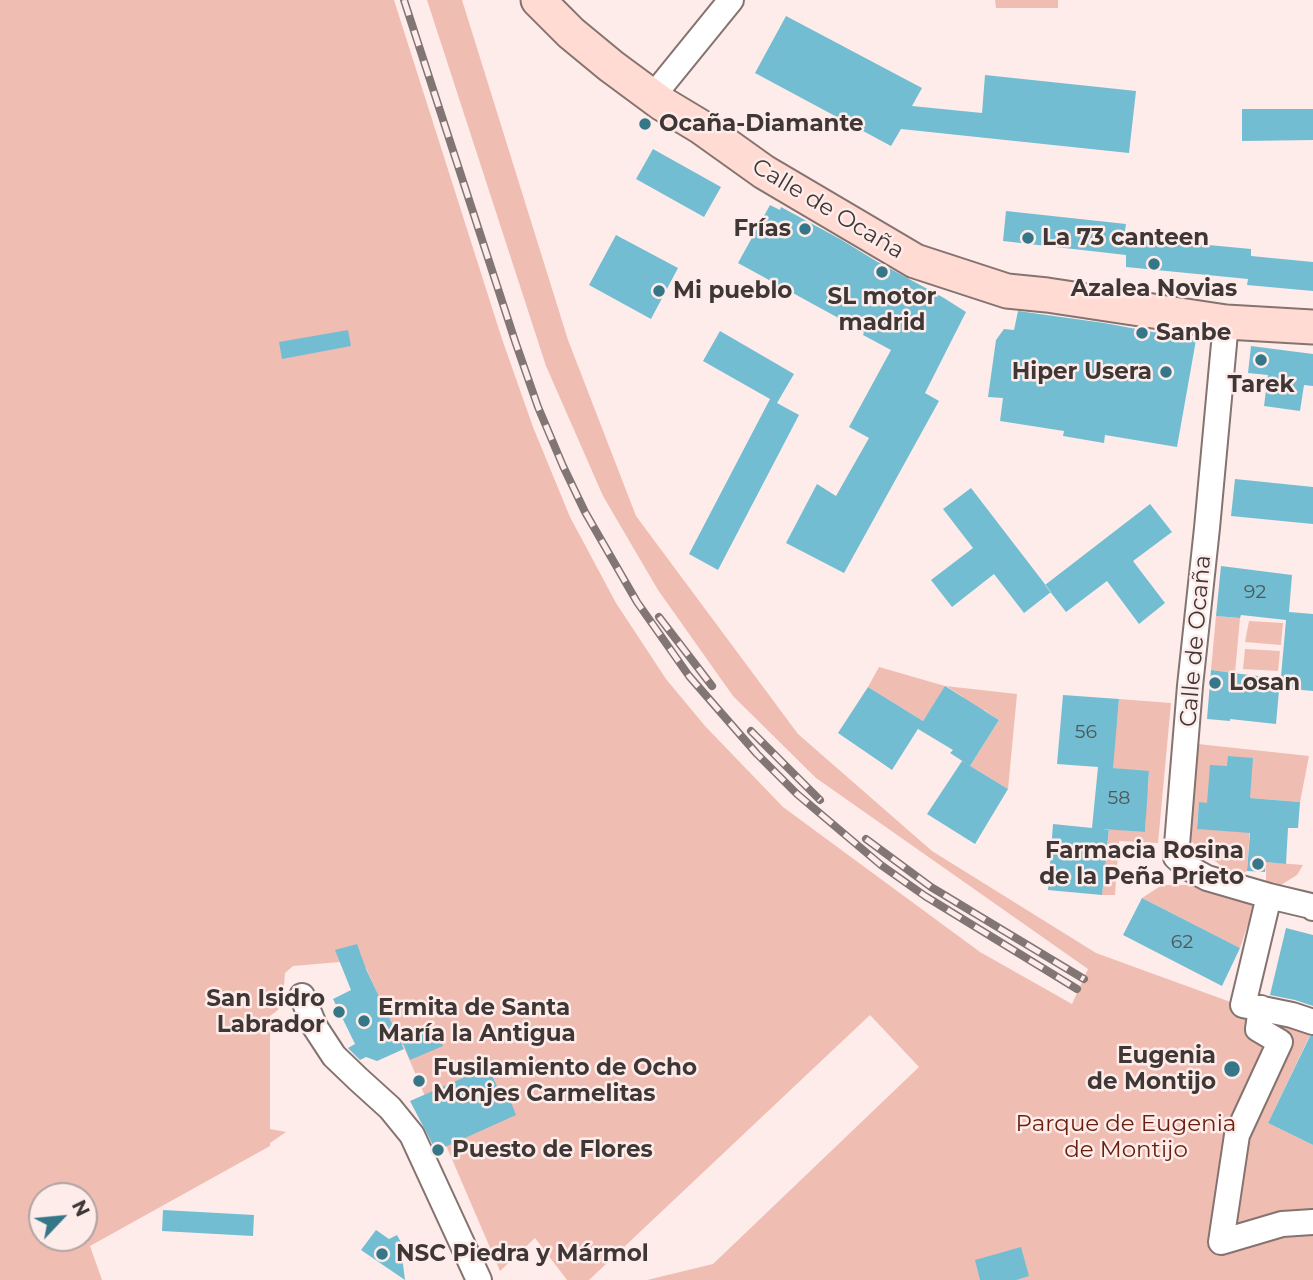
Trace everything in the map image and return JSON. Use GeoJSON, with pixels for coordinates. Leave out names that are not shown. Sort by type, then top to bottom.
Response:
{"type":"FeatureCollection","features":[{"type":"Feature","properties":{"kind":"street","name":"Calle de Ocaña"},"geometry":{"type":"LineString","coordinates":[[538,0],[571,33],[653,96],[764,172],[915,261],[1007,291],[1226,322],[1313,327]]}},
{"type":"Feature","properties":{"kind":"street"},"geometry":{"type":"LineString","coordinates":[[653,96],[731,0]]}},
{"type":"Feature","properties":{"kind":"street","name":"Calle de Ocaña"},"geometry":{"type":"LineString","coordinates":[[1226,322],[1189,686],[1176,857],[1206,878],[1269,896],[1312,903]]}},
{"type":"Feature","properties":{"kind":"street"},"geometry":{"type":"LineString","coordinates":[[1269,896],[1254,999],[1258,1030],[1280,1042],[1237,1135],[1221,1242],[1282,1224],[1313,1222]]}},
{"type":"Feature","properties":{"kind":"street"},"geometry":{"type":"LineString","coordinates":[[302,996],[315,1027],[334,1056],[390,1108],[412,1135],[479,1280]]}},
{"type":"Feature","properties":{"kind":"street"},"geometry":{"type":"LineString","coordinates":[[1254,999],[1303,1018]]}},
{"type":"Feature","properties":{"kind":"green space","name":"Parque de Eugenia de Montijo"},"geometry":{"type":"Polygon","coordinates":[[[0,0],[394,0],[502,339],[533,427],[570,517],[616,603],[666,679],[705,726],[783,807],[980,952],[1072,1004],[1088,969],[816,778],[733,696],[658,590],[603,496],[546,366],[427,0],[462,0],[568,340],[636,516],[798,734],[932,851],[1096,953],[1291,1024],[1310,1035],[1268,1123],[1313,1145],[1313,1280],[647,1280],[713,1264],[919,1067],[870,1015],[589,1280],[567,1280],[535,1238],[500,1271],[403,1045],[393,1049],[389,1019],[366,968],[345,974],[340,962],[293,966],[285,973],[283,999],[278,1010],[270,1016],[270,1129],[286,1132],[270,1143],[270,1146],[98,1242],[98,1182],[28,1182],[28,1252],[92,1252],[102,1280],[0,1280],[0,0]]]}},
{"type":"Feature","properties":{"kind":"green space"},"geometry":{"type":"Polygon","coordinates":[[[995,0],[1058,0],[1058,8],[996,8],[995,0]]]}},
{"type":"Feature","properties":{"kind":"green space"},"geometry":{"type":"Polygon","coordinates":[[[1216,616],[1240,618],[1235,673],[1211,670],[1216,616]]]}},
{"type":"Feature","properties":{"kind":"green space"},"geometry":{"type":"Polygon","coordinates":[[[1249,621],[1283,623],[1281,645],[1245,642],[1249,621]]]}},
{"type":"Feature","properties":{"kind":"green space"},"geometry":{"type":"Polygon","coordinates":[[[1245,649],[1280,651],[1278,671],[1243,669],[1245,649]]]}},
{"type":"Feature","properties":{"kind":"green space"},"geometry":{"type":"Polygon","coordinates":[[[879,667],[946,686],[923,721],[868,687],[879,667]]]}},
{"type":"Feature","properties":{"kind":"green space"},"geometry":{"type":"Polygon","coordinates":[[[946,686],[1017,694],[1008,789],[970,766],[999,720],[984,710],[975,724],[954,711],[963,697],[946,686]]]}},
{"type":"Feature","properties":{"kind":"green space"},"geometry":{"type":"Polygon","coordinates":[[[1119,699],[1171,703],[1158,843],[1119,841],[1115,895],[1102,895],[1104,874],[1089,851],[1107,852],[1109,829],[1145,832],[1146,815],[1129,814],[1131,787],[1148,789],[1149,772],[1113,768],[1100,720],[1117,721],[1119,699]]]}},
{"type":"Feature","properties":{"kind":"green space"},"geometry":{"type":"Polygon","coordinates":[[[1198,744],[1309,756],[1300,802],[1250,798],[1227,766],[1207,803],[1199,803],[1197,828],[1243,832],[1250,826],[1247,871],[1239,876],[1232,875],[1191,841],[1198,744]]]}},
{"type":"Feature","properties":{"kind":"green space"},"geometry":{"type":"Polygon","coordinates":[[[1266,862],[1303,865],[1297,875],[1281,885],[1266,887],[1266,862]]]}},
{"type":"Feature","properties":{"kind":"green space"},"geometry":{"type":"Polygon","coordinates":[[[1162,885],[1190,885],[1225,891],[1254,906],[1240,948],[1142,898],[1162,885]]]}},
{"type":"Feature","properties":{"kind":"building"},"geometry":{"type":"Polygon","coordinates":[[[786,16],[922,88],[912,106],[982,113],[985,75],[1136,91],[1129,153],[901,129],[891,146],[755,73],[786,16]]]}},
{"type":"Feature","properties":{"kind":"building"},"geometry":{"type":"Polygon","coordinates":[[[1242,109],[1313,109],[1313,140],[1242,141],[1242,109]]]}},
{"type":"Feature","properties":{"kind":"building"},"geometry":{"type":"Polygon","coordinates":[[[653,149],[721,187],[704,217],[636,179],[653,149]]]}},
{"type":"Feature","properties":{"kind":"building"},"geometry":{"type":"Polygon","coordinates":[[[770,205],[780,210],[781,207],[840,239],[966,312],[925,393],[939,401],[844,573],[786,543],[817,484],[836,496],[869,438],[849,427],[891,350],[863,335],[864,332],[738,263],[770,205]]]}},
{"type":"Feature","properties":{"kind":"building"},"geometry":{"type":"Polygon","coordinates":[[[1006,211],[1126,224],[1124,237],[1251,249],[1251,256],[1313,262],[1313,291],[1247,285],[1248,279],[1126,267],[1126,255],[1003,241],[1006,211]]]}},
{"type":"Feature","properties":{"kind":"building"},"geometry":{"type":"Polygon","coordinates":[[[616,235],[678,268],[651,319],[589,285],[616,235]]]}},
{"type":"Feature","properties":{"kind":"building"},"geometry":{"type":"Polygon","coordinates":[[[1018,311],[1196,340],[1177,447],[1105,435],[1104,443],[1063,436],[1064,431],[1000,421],[1003,398],[988,397],[996,340],[1004,329],[1014,330],[1018,311]]]}},
{"type":"Feature","properties":{"kind":"building"},"geometry":{"type":"Polygon","coordinates":[[[348,330],[351,346],[282,359],[279,342],[348,330]]]}},
{"type":"Feature","properties":{"kind":"building"},"geometry":{"type":"Polygon","coordinates":[[[720,331],[794,374],[777,403],[799,415],[718,570],[689,554],[770,399],[703,361],[720,331]]]}},
{"type":"Feature","properties":{"kind":"building"},"geometry":{"type":"Polygon","coordinates":[[[1251,346],[1313,354],[1313,386],[1304,385],[1300,411],[1264,406],[1268,375],[1248,373],[1251,346]]]}},
{"type":"Feature","properties":{"kind":"building"},"geometry":{"type":"Polygon","coordinates":[[[1235,479],[1313,487],[1313,524],[1231,516],[1235,479]]]}},
{"type":"Feature","properties":{"kind":"building"},"geometry":{"type":"Polygon","coordinates":[[[971,488],[1051,592],[1024,613],[994,574],[952,607],[931,580],[973,548],[943,509],[971,488]]]}},
{"type":"Feature","properties":{"kind":"building"},"geometry":{"type":"Polygon","coordinates":[[[1150,504],[1172,532],[1133,561],[1165,603],[1139,624],[1107,581],[1066,612],[1045,585],[1150,504]]]}},
{"type":"Feature","properties":{"kind":"building"},"geometry":{"type":"Polygon","coordinates":[[[1221,566],[1292,575],[1289,612],[1313,614],[1313,691],[1280,688],[1286,620],[1241,615],[1240,618],[1216,616],[1221,566]]]}},
{"type":"Feature","properties":{"kind":"building"},"geometry":{"type":"Polygon","coordinates":[[[1211,670],[1280,679],[1276,724],[1207,719],[1211,670]]]}},
{"type":"Feature","properties":{"kind":"building"},"geometry":{"type":"Polygon","coordinates":[[[945,686],[999,720],[970,766],[950,753],[953,750],[918,729],[945,686]]]}},
{"type":"Feature","properties":{"kind":"building"},"geometry":{"type":"Polygon","coordinates":[[[868,687],[923,721],[892,770],[838,733],[868,687]]]}},
{"type":"Feature","properties":{"kind":"building"},"geometry":{"type":"Polygon","coordinates":[[[1063,695],[1119,699],[1113,768],[1149,771],[1145,832],[1109,829],[1102,895],[1048,890],[1053,824],[1092,828],[1098,767],[1057,764],[1063,695]]]}},
{"type":"Feature","properties":{"kind":"building"},"geometry":{"type":"Polygon","coordinates":[[[1228,756],[1253,758],[1250,798],[1300,802],[1298,828],[1288,828],[1286,864],[1266,862],[1265,872],[1247,871],[1250,833],[1197,829],[1199,802],[1207,803],[1210,765],[1227,766],[1228,756]]]}},
{"type":"Feature","properties":{"kind":"building"},"geometry":{"type":"Polygon","coordinates":[[[962,761],[1008,789],[975,844],[927,814],[962,761]]]}},
{"type":"Feature","properties":{"kind":"building"},"geometry":{"type":"Polygon","coordinates":[[[1142,898],[1240,948],[1222,986],[1123,935],[1142,898]]]}},
{"type":"Feature","properties":{"kind":"building"},"geometry":{"type":"Polygon","coordinates":[[[1286,928],[1313,935],[1313,1006],[1270,995],[1286,928]]]}},
{"type":"Feature","properties":{"kind":"building","name":"Ermita de Santa María la Antigua"},"geometry":{"type":"Polygon","coordinates":[[[357,944],[404,1049],[377,1061],[366,1057],[360,1060],[348,1048],[355,1044],[333,999],[351,990],[335,950],[357,944]]]}},
{"type":"Feature","properties":{"kind":"building"},"geometry":{"type":"Polygon","coordinates":[[[419,1026],[424,1036],[436,1030],[443,1046],[410,1060],[399,1034],[419,1026]]]}},
{"type":"Feature","properties":{"kind":"building"},"geometry":{"type":"Polygon","coordinates":[[[1310,1036],[1313,1036],[1313,1145],[1268,1123],[1310,1036]]]}},
{"type":"Feature","properties":{"kind":"building"},"geometry":{"type":"Polygon","coordinates":[[[488,1067],[503,1099],[509,1097],[516,1115],[436,1151],[410,1101],[488,1067]]]}},
{"type":"Feature","properties":{"kind":"building"},"geometry":{"type":"Polygon","coordinates":[[[163,1210],[254,1215],[253,1236],[162,1231],[163,1210]]]}},
{"type":"Feature","properties":{"kind":"building"},"geometry":{"type":"Polygon","coordinates":[[[376,1230],[389,1239],[397,1235],[407,1253],[402,1256],[405,1280],[361,1250],[376,1230]]]}},
{"type":"Feature","properties":{"kind":"building"},"geometry":{"type":"Polygon","coordinates":[[[1021,1247],[1029,1276],[1016,1280],[980,1280],[975,1260],[1021,1247]]]}},
{"type":"Feature","properties":{"kind":"railway"},"geometry":{"type":"LineString","coordinates":[[404,0],[538,407],[585,512],[637,602],[689,676],[757,754],[797,794],[881,865],[925,896],[1077,989]]}},
{"type":"Feature","properties":{"kind":"railway"},"geometry":{"type":"LineString","coordinates":[[659,617],[712,686]]}},
{"type":"Feature","properties":{"kind":"railway"},"geometry":{"type":"LineString","coordinates":[[751,731],[820,800]]}},
{"type":"Feature","properties":{"kind":"railway"},"geometry":{"type":"LineString","coordinates":[[866,839],[931,887],[1084,979]]}},
{"type":"Feature","properties":{"kind":"place","name":"Ocaña-Diamante"},"geometry":{"type":"Point","coordinates":[645,124]}},
{"type":"Feature","properties":{"kind":"place","name":"Frías"},"geometry":{"type":"Point","coordinates":[805,229]}},
{"type":"Feature","properties":{"kind":"place","name":"La 73 canteen"},"geometry":{"type":"Point","coordinates":[1028,238]}},
{"type":"Feature","properties":{"kind":"place","name":"Azalea Novias"},"geometry":{"type":"Point","coordinates":[1154,264]}},
{"type":"Feature","properties":{"kind":"place","name":"SL motor madrid"},"geometry":{"type":"Point","coordinates":[882,272]}},
{"type":"Feature","properties":{"kind":"place","name":"Mi pueblo"},"geometry":{"type":"Point","coordinates":[659,291]}},
{"type":"Feature","properties":{"kind":"place","name":"Sanbe"},"geometry":{"type":"Point","coordinates":[1142,333]}},
{"type":"Feature","properties":{"kind":"place","name":"Tarek"},"geometry":{"type":"Point","coordinates":[1261,360]}},
{"type":"Feature","properties":{"kind":"place","name":"Hiper Usera"},"geometry":{"type":"Point","coordinates":[1166,372]}},
{"type":"Feature","properties":{"kind":"place","name":"Losan"},"geometry":{"type":"Point","coordinates":[1215,683]}},
{"type":"Feature","properties":{"kind":"place","name":"Farmacia Rosina de la Peña Prieto"},"geometry":{"type":"Point","coordinates":[1258,864]}},
{"type":"Feature","properties":{"kind":"place","name":"San Isidro Labrador"},"geometry":{"type":"Point","coordinates":[339,1012]}},
{"type":"Feature","properties":{"kind":"place","name":"Ermita de Santa María la Antigua"},"geometry":{"type":"Point","coordinates":[364,1021]}},
{"type":"Feature","properties":{"kind":"place","name":"Eugenia de Montijo"},"geometry":{"type":"Point","coordinates":[1232,1069]}},
{"type":"Feature","properties":{"kind":"place","name":"Fusilamiento de Ocho Monjes Carmelitas"},"geometry":{"type":"Point","coordinates":[419,1081]}},
{"type":"Feature","properties":{"kind":"place","name":"Puesto de Flores"},"geometry":{"type":"Point","coordinates":[438,1150]}},
{"type":"Feature","properties":{"kind":"place","name":"NSC Piedra y Mármol"},"geometry":{"type":"Point","coordinates":[382,1254]}}]}
